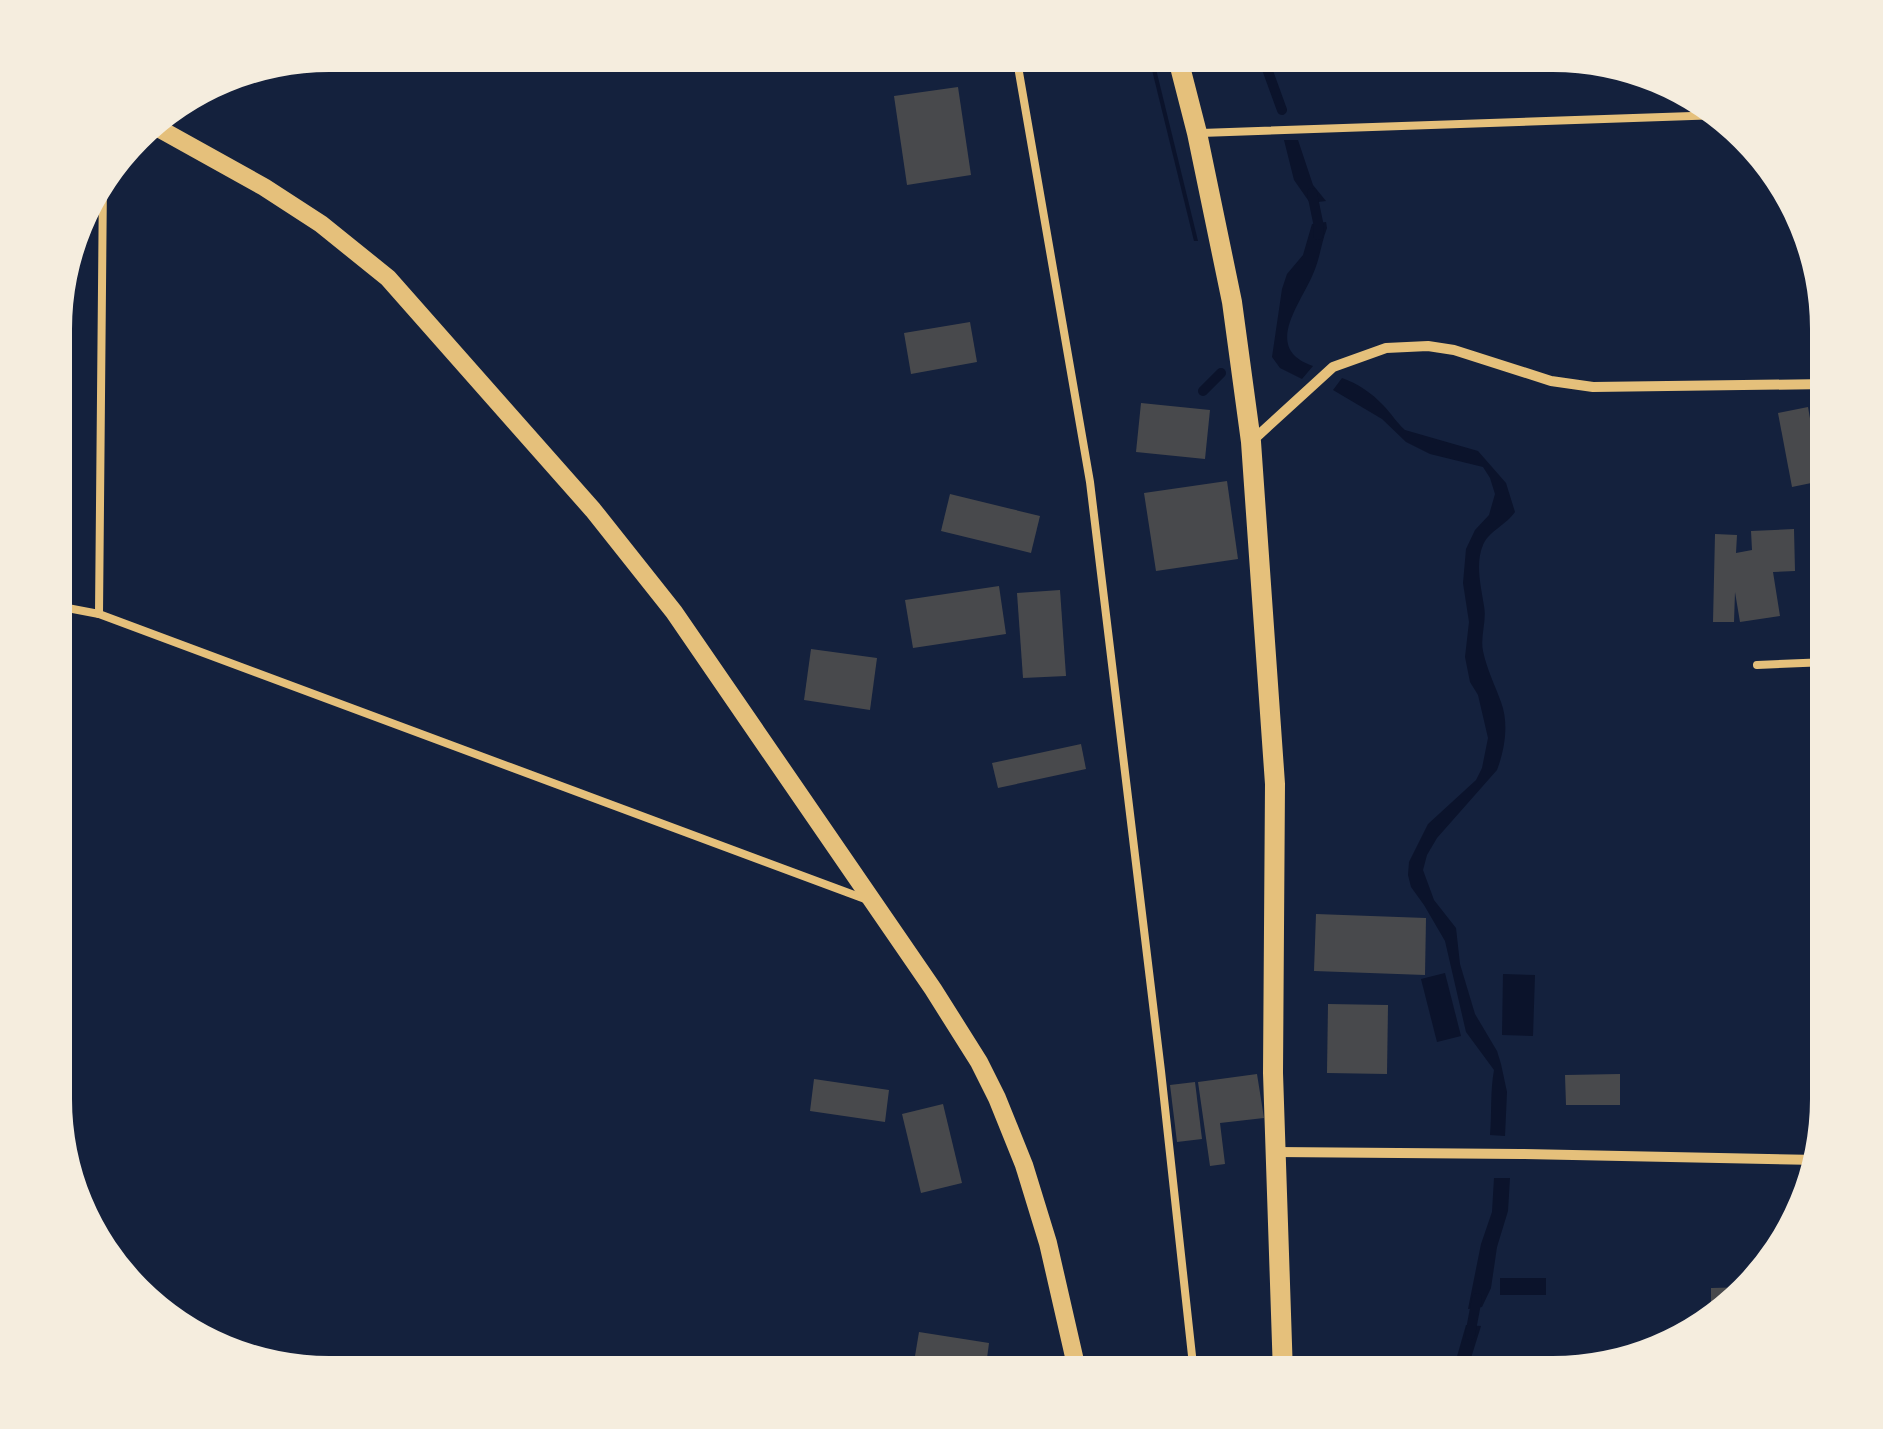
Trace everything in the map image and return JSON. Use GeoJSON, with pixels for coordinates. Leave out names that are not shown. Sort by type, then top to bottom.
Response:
{"type":"FeatureCollection","features":[{"type":"Feature","properties":{"kind":"main road"},"geometry":{"type":"LineString","coordinates":[[1181,73],[1232,302],[1250,442],[1275,784],[1273,1073],[1282,1356]]}},
{"type":"Feature","properties":{"kind":"street"},"geometry":{"type":"LineString","coordinates":[[165,132],[322,224],[388,278],[592,510],[674,612],[958,1028],[997,1098],[1024,1165],[1048,1243],[1074,1356]]}},
{"type":"Feature","properties":{"kind":"street"},"geometry":{"type":"LineString","coordinates":[[1250,442],[1333,368],[1386,348],[1428,346],[1454,350],[1551,381],[1592,387],[1810,384]]}},
{"type":"Feature","properties":{"kind":"street"},"geometry":{"type":"LineString","coordinates":[[1276,1152],[1804,1160]]}},
{"type":"Feature","properties":{"kind":"lane"},"geometry":{"type":"LineString","coordinates":[[1019,73],[1090,482],[1192,1356]]}},
{"type":"Feature","properties":{"kind":"lane"},"geometry":{"type":"LineString","coordinates":[[1196,133],[1694,115]]}},
{"type":"Feature","properties":{"kind":"lane"},"geometry":{"type":"LineString","coordinates":[[99,614],[102,211]]}},
{"type":"Feature","properties":{"kind":"lane"},"geometry":{"type":"LineString","coordinates":[[73,609],[99,614],[873,902]]}},
{"type":"Feature","properties":{"kind":"lane"},"geometry":{"type":"LineString","coordinates":[[1758,665],[1810,663]]}},
{"type":"Feature","properties":{"kind":"water"},"geometry":{"type":"Polygon","coordinates":[[[1153,73],[1157,73],[1198,241],[1194,241],[1153,73]]]}},
{"type":"Feature","properties":{"kind":"water"},"geometry":{"type":"Polygon","coordinates":[[[1284,140],[1298,140],[1313,185],[1326,201],[1310,203],[1294,180],[1284,140]]]}},
{"type":"Feature","properties":{"kind":"water"},"geometry":{"type":"Polygon","coordinates":[[[1326,222],[1315,268],[1294,312],[1287,338],[1298,358],[1313,366],[1302,379],[1280,368],[1272,357],[1282,289],[1287,274],[1303,255],[1312,224],[1326,222]]]}},
{"type":"Feature","properties":{"kind":"water"},"geometry":{"type":"Polygon","coordinates":[[[1342,378],[1374,397],[1405,430],[1478,451],[1506,483],[1515,512],[1486,540],[1479,560],[1485,612],[1482,645],[1503,710],[1502,753],[1497,770],[1437,838],[1423,870],[1434,900],[1456,928],[1460,964],[1475,1014],[1497,1051],[1507,1092],[1505,1136],[1490,1135],[1494,1070],[1466,1032],[1445,941],[1411,887],[1408,875],[1409,862],[1428,824],[1476,780],[1482,768],[1488,738],[1465,657],[1469,622],[1463,583],[1466,549],[1475,530],[1489,515],[1495,494],[1483,467],[1430,454],[1406,442],[1382,419],[1333,390],[1342,378]]]}},
{"type":"Feature","properties":{"kind":"water"},"geometry":{"type":"Polygon","coordinates":[[[1445,973],[1461,1036],[1437,1042],[1421,979],[1445,973]]]}},
{"type":"Feature","properties":{"kind":"water"},"geometry":{"type":"Polygon","coordinates":[[[1503,974],[1535,975],[1533,1036],[1502,1035],[1503,974]]]}},
{"type":"Feature","properties":{"kind":"water"},"geometry":{"type":"Polygon","coordinates":[[[1494,1178],[1510,1178],[1508,1211],[1491,1288],[1482,1307],[1468,1309],[1492,1212],[1494,1178]]]}},
{"type":"Feature","properties":{"kind":"water"},"geometry":{"type":"Polygon","coordinates":[[[1500,1278],[1546,1278],[1546,1295],[1500,1295],[1500,1278]]]}},
{"type":"Feature","properties":{"kind":"water"},"geometry":{"type":"Polygon","coordinates":[[[1466,1325],[1481,1326],[1472,1356],[1457,1356],[1466,1325]]]}},
{"type":"Feature","properties":{"kind":"building"},"geometry":{"type":"Polygon","coordinates":[[[958,87],[971,175],[907,185],[894,96],[958,87]]]}},
{"type":"Feature","properties":{"kind":"building"},"geometry":{"type":"Polygon","coordinates":[[[970,322],[977,362],[911,374],[904,333],[970,322]]]}},
{"type":"Feature","properties":{"kind":"building"},"geometry":{"type":"Polygon","coordinates":[[[1141,403],[1210,410],[1205,459],[1136,452],[1141,403]]]}},
{"type":"Feature","properties":{"kind":"building"},"geometry":{"type":"Polygon","coordinates":[[[1808,407],[1810,483],[1792,487],[1778,413],[1808,407]]]}},
{"type":"Feature","properties":{"kind":"building"},"geometry":{"type":"Polygon","coordinates":[[[1227,481],[1238,559],[1156,571],[1144,493],[1227,481]]]}},
{"type":"Feature","properties":{"kind":"building"},"geometry":{"type":"Polygon","coordinates":[[[950,494],[1040,516],[1031,553],[941,531],[950,494]]]}},
{"type":"Feature","properties":{"kind":"building"},"geometry":{"type":"Polygon","coordinates":[[[1794,529],[1795,571],[1773,572],[1780,616],[1740,622],[1735,592],[1734,622],[1713,622],[1715,534],[1737,535],[1736,553],[1752,550],[1751,531],[1794,529]]]}},
{"type":"Feature","properties":{"kind":"building"},"geometry":{"type":"Polygon","coordinates":[[[999,586],[1006,634],[913,648],[905,600],[999,586]]]}},
{"type":"Feature","properties":{"kind":"building"},"geometry":{"type":"Polygon","coordinates":[[[1060,590],[1066,676],[1023,678],[1017,593],[1060,590]]]}},
{"type":"Feature","properties":{"kind":"building"},"geometry":{"type":"Polygon","coordinates":[[[811,649],[877,658],[870,710],[804,700],[811,649]]]}},
{"type":"Feature","properties":{"kind":"building"},"geometry":{"type":"Polygon","coordinates":[[[1081,744],[1086,769],[998,788],[992,763],[1081,744]]]}},
{"type":"Feature","properties":{"kind":"building"},"geometry":{"type":"Polygon","coordinates":[[[1316,914],[1426,918],[1425,975],[1314,971],[1316,914]]]}},
{"type":"Feature","properties":{"kind":"building"},"geometry":{"type":"Polygon","coordinates":[[[1328,1004],[1388,1005],[1387,1074],[1327,1073],[1328,1004]]]}},
{"type":"Feature","properties":{"kind":"building"},"geometry":{"type":"Polygon","coordinates":[[[1257,1074],[1264,1118],[1220,1123],[1225,1164],[1210,1166],[1198,1082],[1257,1074]]]}},
{"type":"Feature","properties":{"kind":"building"},"geometry":{"type":"Polygon","coordinates":[[[1620,1074],[1620,1105],[1566,1105],[1565,1075],[1620,1074]]]}},
{"type":"Feature","properties":{"kind":"building"},"geometry":{"type":"Polygon","coordinates":[[[814,1079],[889,1090],[885,1122],[810,1111],[814,1079]]]}},
{"type":"Feature","properties":{"kind":"building"},"geometry":{"type":"Polygon","coordinates":[[[1195,1082],[1202,1139],[1177,1142],[1170,1085],[1195,1082]]]}},
{"type":"Feature","properties":{"kind":"building"},"geometry":{"type":"Polygon","coordinates":[[[943,1104],[962,1183],[921,1193],[902,1114],[943,1104]]]}},
{"type":"Feature","properties":{"kind":"building"},"geometry":{"type":"Polygon","coordinates":[[[1711,1288],[1728,1288],[1711,1302],[1711,1288]]]}},
{"type":"Feature","properties":{"kind":"building"},"geometry":{"type":"Polygon","coordinates":[[[919,1332],[989,1343],[987,1356],[915,1356],[919,1332]]]}},
{"type":"Feature","properties":{"kind":"waterway"},"geometry":{"type":"LineString","coordinates":[[1269,73],[1282,110]]}},
{"type":"Feature","properties":{"kind":"waterway"},"geometry":{"type":"LineString","coordinates":[[1312,193],[1318,235]]}},
{"type":"Feature","properties":{"kind":"waterway"},"geometry":{"type":"LineString","coordinates":[[1203,391],[1221,373]]}},
{"type":"Feature","properties":{"kind":"waterway"},"geometry":{"type":"LineString","coordinates":[[1470,1335],[1477,1298]]}}]}
